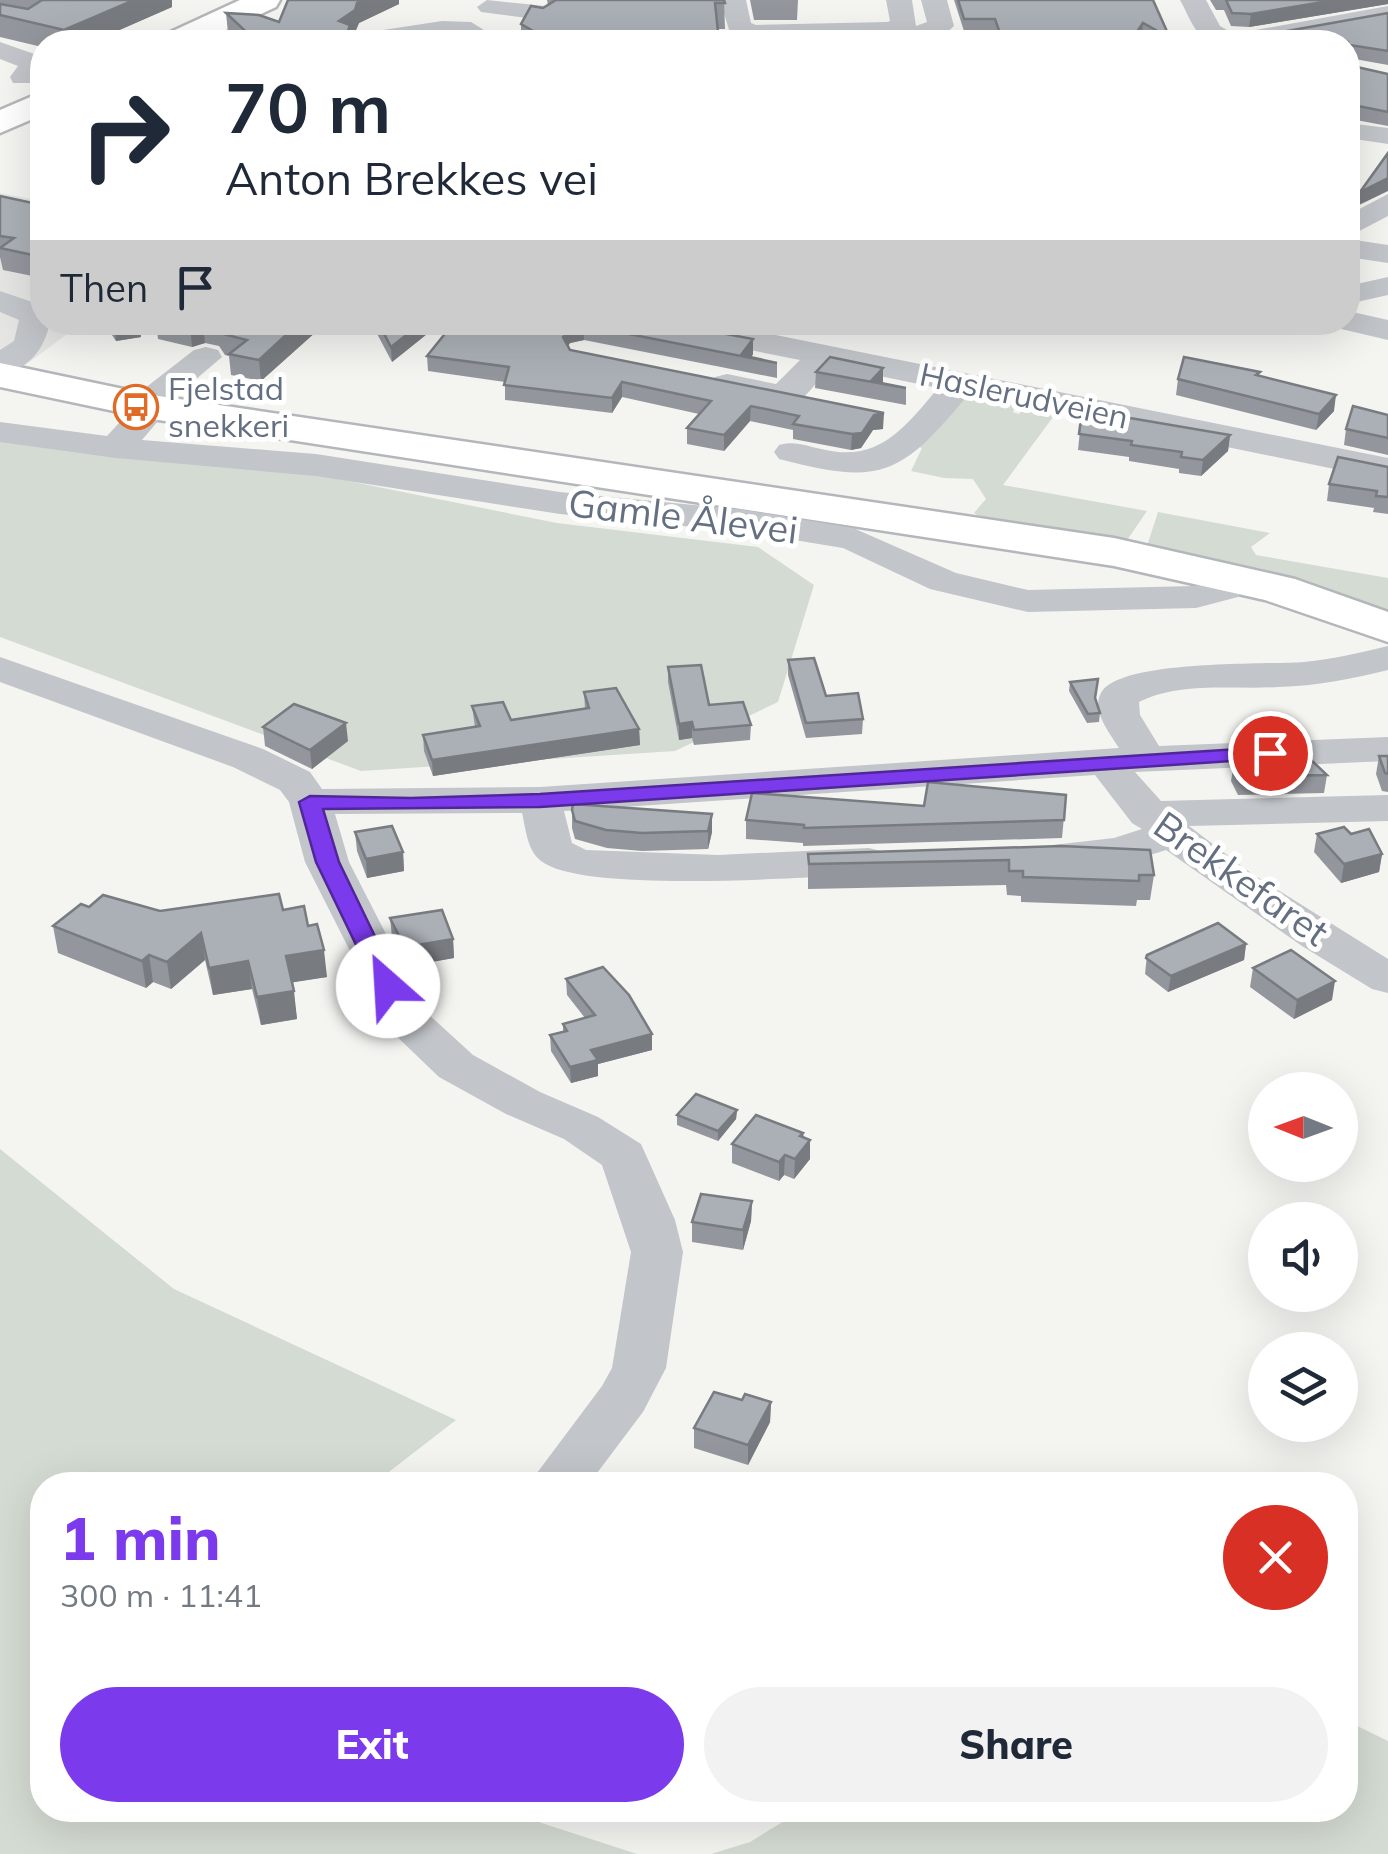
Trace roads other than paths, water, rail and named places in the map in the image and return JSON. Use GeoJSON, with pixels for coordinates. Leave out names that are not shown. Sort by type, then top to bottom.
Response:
{"type":"FeatureCollection","features":[{"type":"Feature","properties":{"kind":"main road"},"geometry":{"type":"LineString","coordinates":[[174,30],[218,0]]}},
{"type":"Feature","properties":{"kind":"main road"},"geometry":{"type":"LineString","coordinates":[[178,30],[234,0]]}},
{"type":"Feature","properties":{"kind":"main road"},"geometry":{"type":"LineString","coordinates":[[182,30],[249,0]]}},
{"type":"Feature","properties":{"kind":"main road"},"geometry":{"type":"LineString","coordinates":[[186,30],[264,0]]}},
{"type":"Feature","properties":{"kind":"main road"},"geometry":{"type":"LineString","coordinates":[[0,111],[30,94]]}},
{"type":"Feature","properties":{"kind":"main road"},"geometry":{"type":"LineString","coordinates":[[0,123],[30,96]]}},
{"type":"Feature","properties":{"kind":"main road","name":"Gamle Ålevei"},"geometry":{"type":"LineString","coordinates":[[0,375],[148,407],[1114,552],[1233,577],[1332,606],[1388,628]]}},
{"type":"Feature","properties":{"kind":"street"},"geometry":{"type":"LineString","coordinates":[[733,0],[739,28],[746,30]]}},
{"type":"Feature","properties":{"kind":"street"},"geometry":{"type":"LineString","coordinates":[[855,0],[858,10],[900,5],[904,24],[891,30]]}},
{"type":"Feature","properties":{"kind":"street"},"geometry":{"type":"LineString","coordinates":[[929,30],[941,26],[934,0]]}},
{"type":"Feature","properties":{"kind":"street"},"geometry":{"type":"LineString","coordinates":[[1193,0],[1209,30]]}},
{"type":"Feature","properties":{"kind":"street"},"geometry":{"type":"LineString","coordinates":[[471,30],[497,3],[536,11],[541,14],[542,23]]}},
{"type":"Feature","properties":{"kind":"street"},"geometry":{"type":"LineString","coordinates":[[1298,30],[1388,14]]}},
{"type":"Feature","properties":{"kind":"street"},"geometry":{"type":"LineString","coordinates":[[0,50],[30,62]]}},
{"type":"Feature","properties":{"kind":"street"},"geometry":{"type":"LineString","coordinates":[[1360,132],[1388,136]]}},
{"type":"Feature","properties":{"kind":"street"},"geometry":{"type":"LineString","coordinates":[[1360,221],[1388,204]]}},
{"type":"Feature","properties":{"kind":"street"},"geometry":{"type":"LineString","coordinates":[[1360,250],[1388,254]]}},
{"type":"Feature","properties":{"kind":"street"},"geometry":{"type":"LineString","coordinates":[[1360,292],[1388,286]]}},
{"type":"Feature","properties":{"kind":"street"},"geometry":{"type":"LineString","coordinates":[[0,301],[30,312]]}},
{"type":"Feature","properties":{"kind":"street"},"geometry":{"type":"LineString","coordinates":[[1360,324],[1388,330]]}},
{"type":"Feature","properties":{"kind":"street"},"geometry":{"type":"LineString","coordinates":[[0,366],[29,346],[32,335]]}},
{"type":"Feature","properties":{"kind":"street","name":"Haslerudveien"},"geometry":{"type":"LineString","coordinates":[[722,335],[1388,469]]}},
{"type":"Feature","properties":{"kind":"street"},"geometry":{"type":"LineString","coordinates":[[116,448],[148,407],[206,356]]}},
{"type":"Feature","properties":{"kind":"street"},"geometry":{"type":"LineString","coordinates":[[784,396],[822,356]]}},
{"type":"Feature","properties":{"kind":"street"},"geometry":{"type":"LineString","coordinates":[[694,377],[820,403]]}},
{"type":"Feature","properties":{"kind":"street"},"geometry":{"type":"LineString","coordinates":[[805,460],[864,464],[888,456],[961,383]]}},
{"type":"Feature","properties":{"kind":"street","name":"Gamle Ålevei"},"geometry":{"type":"LineString","coordinates":[[0,432],[116,448],[316,465],[560,503],[745,521],[853,539],[943,581],[1028,600],[1196,597],[1225,590],[1233,577]]}},
{"type":"Feature","properties":{"kind":"street","name":"Brekkefaret"},"geometry":{"type":"LineString","coordinates":[[1388,658],[1319,672],[1168,682],[1128,690],[1119,696],[1128,762],[1120,786],[1160,823],[1258,895],[1388,979]]}},
{"type":"Feature","properties":{"kind":"street"},"geometry":{"type":"LineString","coordinates":[[0,669],[248,758],[294,781],[310,802],[328,862],[406,1020],[456,1066],[523,1103],[581,1128],[624,1156],[649,1220],[656,1252],[639,1368],[624,1398],[566,1472]]}},
{"type":"Feature","properties":{"kind":"street"},"geometry":{"type":"LineString","coordinates":[[310,802],[540,800],[1388,748]]}},
{"type":"Feature","properties":{"kind":"street"},"geometry":{"type":"LineString","coordinates":[[540,800],[552,850],[586,863],[718,868],[918,860]]}},
{"type":"Feature","properties":{"kind":"street"},"geometry":{"type":"LineString","coordinates":[[1034,856],[1120,851],[1160,823],[1388,808]]}},
{"type":"Feature","properties":{"kind":"place","name":"Fjelstad snekkeri"},"geometry":{"type":"Point","coordinates":[136,407]}}]}
